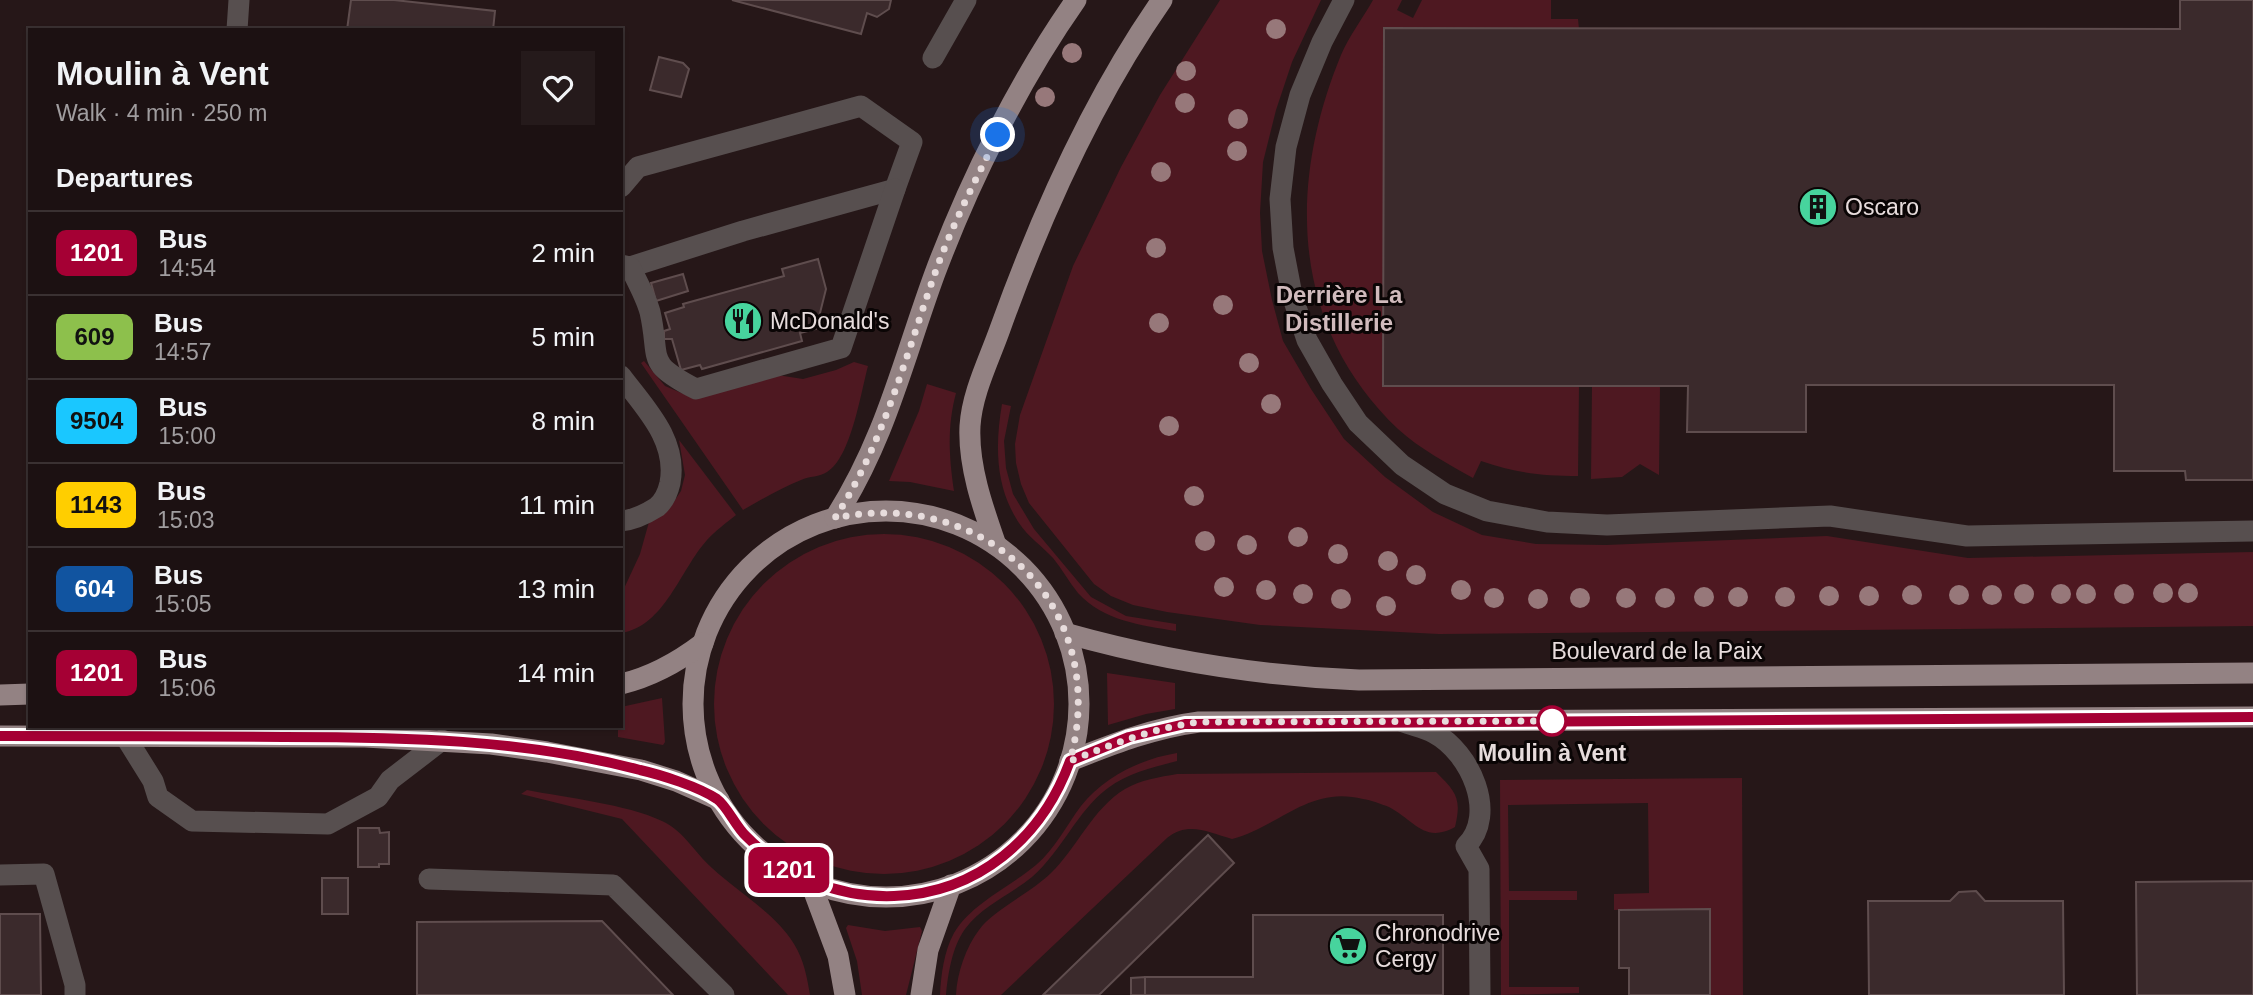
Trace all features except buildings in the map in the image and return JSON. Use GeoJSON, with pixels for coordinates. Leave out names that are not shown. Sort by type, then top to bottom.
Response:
{"type":"FeatureCollection","features":[{"type":"Feature","properties":{"kind":"main road"},"geometry":{"type":"LineString","coordinates":[[835,518],[866,467],[879,436],[956,219],[1031,69],[1076,0]]}},
{"type":"Feature","properties":{"kind":"main road"},"geometry":{"type":"LineString","coordinates":[[996,545],[984,512],[972,456],[970,428],[978,390],[1020,274],[1062,179],[1113,79],[1163,0]]}},
{"type":"Feature","properties":{"kind":"main road"},"geometry":{"type":"LineString","coordinates":[[877,512],[918,514],[959,526],[996,545],[1037,584],[1048,599],[1065,633],[1076,669],[1079,706],[1075,743],[1063,779],[1044,814],[1018,844],[986,868],[951,885],[916,894],[880,896],[844,892],[791,872],[743,834],[719,800],[702,763],[694,723],[694,683],[703,643],[714,617],[729,593],[753,564],[783,541],[835,518],[877,512]]}},
{"type":"Feature","properties":{"kind":"main road","name":"Boulevard de la Paix"},"geometry":{"type":"LineString","coordinates":[[1065,633],[1145,653],[1240,669],[1359,680],[2253,673]]}},
{"type":"Feature","properties":{"kind":"main road"},"geometry":{"type":"LineString","coordinates":[[623,683],[674,663],[703,643]]}},
{"type":"Feature","properties":{"kind":"main road"},"geometry":{"type":"LineString","coordinates":[[0,695],[28,694]]}},
{"type":"Feature","properties":{"kind":"main road"},"geometry":{"type":"LineString","coordinates":[[1070,761],[1129,737],[1185,724],[2253,717]]}},
{"type":"Feature","properties":{"kind":"main road"},"geometry":{"type":"LineString","coordinates":[[0,736],[365,737],[442,740],[514,747],[608,763],[676,781],[719,800]]}},
{"type":"Feature","properties":{"kind":"main road"},"geometry":{"type":"LineString","coordinates":[[810,881],[838,956],[845,995]]}},
{"type":"Feature","properties":{"kind":"main road"},"geometry":{"type":"LineString","coordinates":[[921,995],[928,950],[951,885]]}},
{"type":"Feature","properties":{"kind":"street"},"geometry":{"type":"LineString","coordinates":[[237,28],[239,0]]}},
{"type":"Feature","properties":{"kind":"street"},"geometry":{"type":"LineString","coordinates":[[933,58],[966,0]]}},
{"type":"Feature","properties":{"kind":"street"},"geometry":{"type":"LineString","coordinates":[[1344,0],[1322,42],[1300,95],[1286,146],[1280,199],[1283,248],[1292,295],[1307,340],[1358,423],[1402,465],[1445,494],[1487,511],[1547,522],[1607,525],[1830,516],[1967,536],[2253,531]]}},
{"type":"Feature","properties":{"kind":"street"},"geometry":{"type":"LineString","coordinates":[[623,185],[638,167],[860,106],[912,142],[841,348],[696,388],[671,376],[656,359],[649,310],[626,266],[895,189]]}},
{"type":"Feature","properties":{"kind":"street"},"geometry":{"type":"LineString","coordinates":[[623,379],[664,435],[671,453],[672,471],[662,503],[647,514],[623,520]]}},
{"type":"Feature","properties":{"kind":"street"},"geometry":{"type":"LineString","coordinates":[[1404,722],[1436,734],[1448,743],[1474,777],[1479,800],[1478,825],[1474,838],[1466,846],[1479,869],[1480,995]]}},
{"type":"Feature","properties":{"kind":"street"},"geometry":{"type":"LineString","coordinates":[[125,736],[153,781],[158,797],[192,821],[328,824],[377,797],[390,779],[442,740]]}},
{"type":"Feature","properties":{"kind":"street"},"geometry":{"type":"LineString","coordinates":[[0,875],[44,874],[75,985],[75,995]]}},
{"type":"Feature","properties":{"kind":"street"},"geometry":{"type":"LineString","coordinates":[[429,879],[613,885],[724,995]]}},
{"type":"Feature","properties":{"kind":"shaded area"},"geometry":{"type":"Polygon","coordinates":[[[1220,0],[1321,0],[1292,62],[1263,162],[1260,213],[1262,251],[1272,300],[1283,341],[1344,439],[1385,477],[1433,512],[1482,535],[1536,544],[1606,545],[1827,536],[1968,558],[2253,552],[2253,626],[1439,634],[1260,625],[1167,612],[1133,605],[1111,596],[1094,584],[1029,503],[1016,463],[1015,444],[1020,415],[1073,266],[1121,167],[1160,95],[1220,0]]]}},
{"type":"Feature","properties":{"kind":"shaded area"},"geometry":{"type":"Polygon","coordinates":[[[1373,0],[1402,0],[1397,10],[1413,18],[1422,0],[1551,0],[1551,19],[1578,19],[1579,29],[1384,29],[1383,385],[1579,386],[1578,476],[1529,473],[1481,461],[1473,478],[1425,450],[1398,429],[1363,389],[1336,346],[1319,300],[1309,253],[1307,204],[1312,154],[1324,104],[1341,55],[1373,0]]]}},
{"type":"Feature","properties":{"kind":"shaded area"},"geometry":{"type":"Polygon","coordinates":[[[644,361],[665,386],[691,397],[777,375],[803,379],[854,362],[868,366],[849,439],[835,464],[824,474],[794,483],[743,510],[641,363],[644,361]]]}},
{"type":"Feature","properties":{"kind":"shaded area"},"geometry":{"type":"Polygon","coordinates":[[[927,384],[956,393],[950,442],[954,491],[910,482],[889,481],[919,411],[927,384]]]}},
{"type":"Feature","properties":{"kind":"shaded area"},"geometry":{"type":"Polygon","coordinates":[[[1592,386],[1660,386],[1659,475],[1640,464],[1622,477],[1591,479],[1592,386]]]}},
{"type":"Feature","properties":{"kind":"shaded area"},"geometry":{"type":"Polygon","coordinates":[[[1002,404],[1011,406],[1004,441],[1006,468],[1013,494],[1034,529],[1091,597],[1126,616],[1176,624],[1176,631],[1123,620],[1099,610],[1078,593],[1053,558],[1023,528],[1011,509],[1001,480],[998,435],[1002,404]]]}},
{"type":"Feature","properties":{"kind":"shaded area"},"geometry":{"type":"Polygon","coordinates":[[[679,440],[736,515],[717,530],[697,552],[670,595],[649,620],[623,632],[623,591],[640,554],[649,522],[671,506],[681,491],[685,475],[679,440]]]}},
{"type":"Feature","properties":{"kind":"shaded area"},"geometry":{"type":"Polygon","coordinates":[[[884,534],[917,537],[949,547],[978,563],[1004,584],[1025,610],[1041,639],[1051,671],[1054,704],[1051,737],[1041,769],[1025,798],[1004,824],[978,845],[949,861],[917,871],[884,874],[851,871],[819,861],[790,845],[764,824],[743,798],[727,769],[717,737],[714,704],[717,671],[727,639],[743,610],[764,584],[790,563],[819,547],[851,537],[884,534]]]}},
{"type":"Feature","properties":{"kind":"shaded area"},"geometry":{"type":"Polygon","coordinates":[[[1107,673],[1175,683],[1175,709],[1108,725],[1107,673]]]}},
{"type":"Feature","properties":{"kind":"shaded area"},"geometry":{"type":"Polygon","coordinates":[[[662,698],[663,745],[618,737],[618,728],[623,728],[623,707],[662,698]]]}},
{"type":"Feature","properties":{"kind":"shaded area"},"geometry":{"type":"Polygon","coordinates":[[[1177,753],[1177,761],[1133,774],[1097,797],[1043,867],[972,921],[954,952],[946,995],[940,995],[948,947],[962,922],[992,896],[1043,859],[1081,806],[1101,786],[1137,764],[1177,753]]]}},
{"type":"Feature","properties":{"kind":"shaded area"},"geometry":{"type":"Polygon","coordinates":[[[1436,772],[1456,796],[1458,809],[1455,827],[1444,832],[1427,832],[1389,807],[1344,796],[1310,802],[1265,826],[1232,839],[1206,831],[1183,830],[1167,838],[1001,995],[956,995],[963,961],[979,930],[993,916],[1051,873],[1094,817],[1114,797],[1131,786],[1177,774],[1436,772]]]}},
{"type":"Feature","properties":{"kind":"shaded area"},"geometry":{"type":"Polygon","coordinates":[[[1742,778],[1743,995],[1710,995],[1709,909],[1614,910],[1614,894],[1649,893],[1648,803],[1508,805],[1509,891],[1577,891],[1577,900],[1509,900],[1509,987],[1579,987],[1579,993],[1501,995],[1500,780],[1742,778]]]}},
{"type":"Feature","properties":{"kind":"shaded area"},"geometry":{"type":"Polygon","coordinates":[[[527,790],[631,810],[670,825],[712,868],[767,913],[786,933],[800,956],[810,995],[788,995],[622,819],[521,794],[527,790]]]}},
{"type":"Feature","properties":{"kind":"shaded area"},"geometry":{"type":"Polygon","coordinates":[[[848,925],[885,931],[920,927],[922,931],[906,995],[862,995],[857,961],[846,928],[848,925]]]}},
{"type":"Feature","properties":{"kind":"bus line","name":"1201"},"geometry":{"type":"LineString","coordinates":[[0,736],[365,737],[491,744],[547,752],[641,770],[676,781],[719,800],[743,834],[791,872],[844,892],[898,896],[951,885],[1003,857],[1032,830],[1044,814],[1070,761],[1129,737],[1199,722],[2253,717]]}},
{"type":"Feature","properties":{"kind":"place","name":"Oscaro"},"geometry":{"type":"Point","coordinates":[1818,207]}},
{"type":"Feature","properties":{"kind":"place","name":"McDonald's"},"geometry":{"type":"Point","coordinates":[743,321]}},
{"type":"Feature","properties":{"kind":"place","name":"Moulin à Vent"},"geometry":{"type":"Point","coordinates":[1552,721]}},
{"type":"Feature","properties":{"kind":"place","name":"Chronodrive Cergy"},"geometry":{"type":"Point","coordinates":[1348,946]}},
{"type":"Feature","properties":{"kind":"district","name":"Derrière La Distillerie"},"geometry":{"type":"Point","coordinates":[1339,309]}},
{"type":"Feature","properties":{"kind":"route"},"geometry":{"type":"LineString","coordinates":[[998,135],[956,219],[866,467],[835,518],[898,512],[939,519],[996,545],[1024,570],[1048,599],[1072,651],[1079,706],[1070,761],[1129,737],[1199,722],[1562,721],[1552,721]]}}]}
